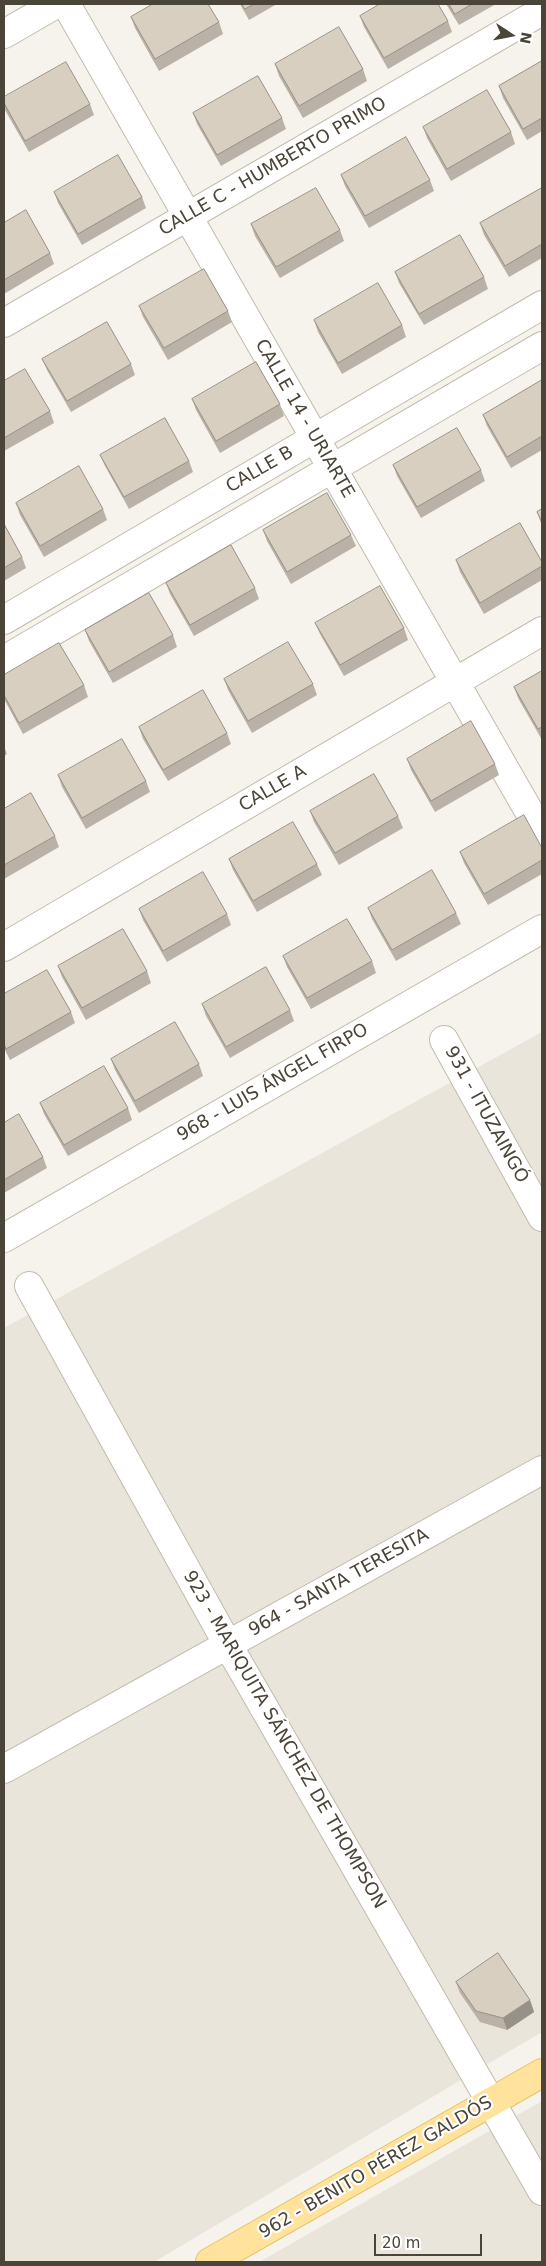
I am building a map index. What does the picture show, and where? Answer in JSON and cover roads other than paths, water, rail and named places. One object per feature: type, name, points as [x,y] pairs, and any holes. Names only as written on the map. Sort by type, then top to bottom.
[{"type":"main road","name":"962 - BENITO PÉREZ GALDÓS","points":[[210,2262],[542,2073]]},
{"type":"street","points":[[4,34],[56,4]]},
{"type":"street","name":"CALLE 14 - URIARTE","points":[[66,4],[542,834]]},
{"type":"street","name":"CALLE C - HUMBERTO PRIMO","points":[[4,323],[542,11]]},
{"type":"street","name":"CALLE B","points":[[4,620],[542,305]]},
{"type":"street","name":"CALLE B","points":[[4,660],[333,470],[542,346]]},
{"type":"street","name":"CALLE A","points":[[4,947],[542,631]]},
{"type":"street","name":"968 - LUIS ÁNGEL FIRPO","points":[[4,1238],[542,929]]},
{"type":"street","name":"931 - ITUZAINGÓ","points":[[444,1040],[542,1217]]},
{"type":"street","name":"923 - MARIQUITA SÁNCHEZ DE THOMPSON","points":[[29,1286],[228,1645],[542,2191]]},
{"type":"street","name":"964 - SANTA TERESITA","points":[[4,1769],[542,1470]]}]
